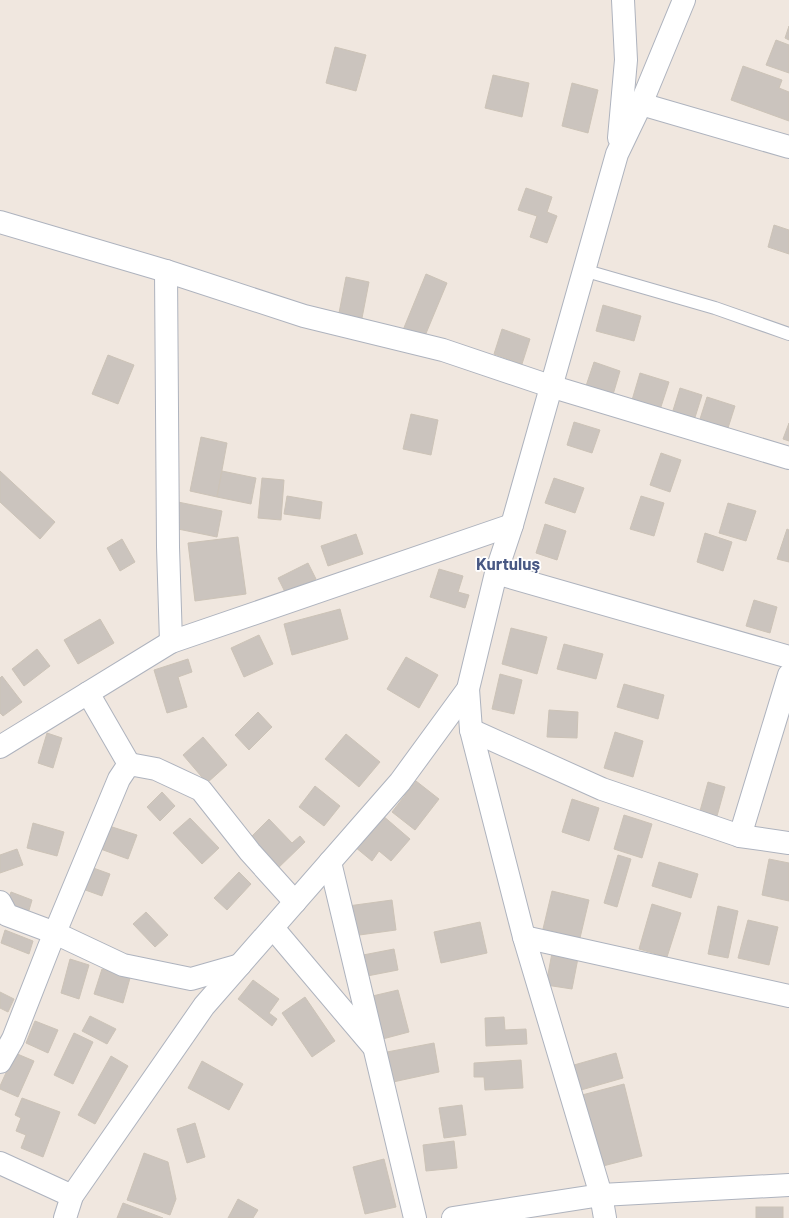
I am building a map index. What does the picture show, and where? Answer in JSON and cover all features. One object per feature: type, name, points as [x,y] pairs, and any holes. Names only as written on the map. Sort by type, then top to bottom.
[{"type":"street","points":[[617,154],[626,60],[622,0]]},
{"type":"street","points":[[605,1218],[601,1195],[524,937],[471,730],[468,689],[496,573],[512,525],[550,386],[617,154],[641,104],[684,0]]},
{"type":"street","points":[[641,104],[789,147]]},
{"type":"street","points":[[0,222],[166,271],[304,316],[443,350],[550,386],[789,458]]},
{"type":"street","points":[[166,271],[168,539],[171,642]]},
{"type":"street","points":[[0,748],[171,642],[512,525]]},
{"type":"street","points":[[496,573],[789,657]]},
{"type":"street","points":[[740,836],[788,680]]},
{"type":"street","points":[[65,1218],[72,1196],[204,1006],[400,782],[468,689]]},
{"type":"street","points":[[88,693],[129,764],[156,769],[201,790],[250,852],[295,902]]},
{"type":"street","points":[[471,730],[602,789],[740,836],[789,843]]},
{"type":"street","points":[[0,1062],[13,1039],[119,779],[129,764]]},
{"type":"street","points":[[330,862],[415,1218]]},
{"type":"street","points":[[2,914],[55,933],[124,965],[191,979],[240,965]]},
{"type":"street","points":[[273,928],[375,1049]]},
{"type":"street","points":[[524,937],[789,996]]},
{"type":"street","points":[[0,1163],[72,1196]]},
{"type":"street","points":[[453,1218],[601,1195],[789,1185]]},
{"type":"lane","points":[[583,270],[715,308],[789,334]]},
{"type":"building","points":[[789,26],[789,40],[785,38]]},
{"type":"building","points":[[776,40],[789,45],[789,73],[766,65]]},
{"type":"building","points":[[335,47],[366,55],[356,91],[326,83]]},
{"type":"building","points":[[743,66],[782,80],[779,88],[789,92],[789,121],[731,100]]},
{"type":"building","points":[[493,75],[529,83],[522,117],[485,108]]},
{"type":"building","points":[[572,83],[598,90],[588,133],[562,126]]},
{"type":"building","points":[[526,188],[552,197],[547,212],[557,216],[547,243],[530,237],[537,216],[518,210]]},
{"type":"building","points":[[774,225],[789,230],[789,254],[768,247]]},
{"type":"building","points":[[426,274],[447,283],[422,343],[401,335]]},
{"type":"building","points":[[346,277],[369,282],[362,318],[339,313]]},
{"type":"building","points":[[603,305],[641,316],[634,341],[596,331]]},
{"type":"building","points":[[502,329],[530,339],[522,364],[494,354]]},
{"type":"building","points":[[108,355],[134,365],[118,404],[92,394]]},
{"type":"building","points":[[594,362],[620,371],[612,398],[585,389]]},
{"type":"building","points":[[640,373],[669,382],[658,416],[630,407]]},
{"type":"building","points":[[680,388],[702,395],[692,427],[670,420]]},
{"type":"building","points":[[707,397],[735,406],[728,428],[700,419]]},
{"type":"building","points":[[411,414],[438,420],[431,455],[403,449]]},
{"type":"building","points":[[574,422],[600,430],[592,453],[567,445]]},
{"type":"building","points":[[789,423],[789,441],[783,439]]},
{"type":"building","points":[[201,437],[227,443],[217,497],[190,491]]},
{"type":"building","points":[[661,453],[681,460],[670,492],[650,485]]},
{"type":"building","points":[[0,471],[55,522],[40,539],[0,502]]},
{"type":"building","points":[[222,471],[256,478],[251,504],[217,497]]},
{"type":"building","points":[[262,478],[284,480],[281,520],[258,518]]},
{"type":"building","points":[[554,478],[584,488],[575,513],[545,503]]},
{"type":"building","points":[[287,496],[322,502],[320,519],[284,514]]},
{"type":"building","points":[[641,496],[664,503],[654,536],[630,529]]},
{"type":"building","points":[[178,502],[222,511],[217,537],[173,528]]},
{"type":"building","points":[[728,503],[756,511],[746,541],[719,533]]},
{"type":"building","points":[[545,524],[566,531],[557,560],[536,553]]},
{"type":"building","points":[[787,529],[789,530],[789,562],[777,559]]},
{"type":"building","points":[[705,533],[732,542],[723,571],[697,562]]},
{"type":"building","points":[[356,534],[363,554],[328,566],[321,546]]},
{"type":"building","points":[[238,537],[246,594],[195,601],[188,543]]},
{"type":"building","points":[[122,539],[135,562],[120,571],[107,548]]},
{"type":"building","points":[[308,563],[316,579],[286,594],[278,578]]},
{"type":"building","points":[[439,569],[463,576],[458,592],[469,595],[465,608],[430,597]]},
{"type":"building","points":[[754,600],[777,607],[770,633],[746,626]]},
{"type":"building","points":[[340,609],[348,639],[292,655],[284,624]]},
{"type":"building","points":[[100,619],[114,643],[78,664],[64,640]]},
{"type":"building","points":[[511,628],[547,637],[537,674],[502,664]]},
{"type":"building","points":[[259,635],[273,664],[244,677],[231,648]]},
{"type":"building","points":[[564,644],[603,654],[596,679],[557,669]]},
{"type":"building","points":[[37,649],[50,666],[24,686],[12,669]]},
{"type":"building","points":[[406,657],[438,675],[419,708],[387,689]]},
{"type":"building","points":[[188,659],[192,672],[178,677],[187,707],[167,713],[154,670]]},
{"type":"building","points":[[500,674],[522,680],[514,714],[492,709]]},
{"type":"building","points":[[2,676],[22,702],[3,716],[0,713],[0,678]]},
{"type":"building","points":[[624,684],[664,695],[658,719],[617,707]]},
{"type":"building","points":[[549,710],[578,712],[577,738],[547,737]]},
{"type":"building","points":[[258,712],[272,727],[249,750],[235,735]]},
{"type":"building","points":[[615,732],[643,741],[633,777],[604,768]]},
{"type":"building","points":[[47,733],[62,738],[53,768],[38,763]]},
{"type":"building","points":[[346,734],[380,762],[359,787],[325,759]]},
{"type":"building","points":[[203,737],[227,765],[207,783],[183,755]]},
{"type":"building","points":[[416,781],[439,799],[415,830],[392,812]]},
{"type":"building","points":[[708,782],[725,787],[717,816],[700,811]]},
{"type":"building","points":[[315,786],[340,806],[324,826],[299,807]]},
{"type":"building","points":[[162,792],[175,806],[160,821],[147,807]]},
{"type":"building","points":[[572,799],[599,808],[589,841],[562,832]]},
{"type":"building","points":[[382,815],[410,839],[391,861],[379,851],[372,861],[355,847]]},
{"type":"building","points":[[624,815],[652,824],[642,858],[614,849]]},
{"type":"building","points":[[190,818],[219,848],[202,864],[173,833]]},
{"type":"building","points":[[269,819],[292,843],[300,836],[305,842],[274,872],[246,842]]},
{"type":"building","points":[[33,823],[64,832],[57,856],[27,848]]},
{"type":"building","points":[[103,824],[137,835],[128,859],[95,847]]},
{"type":"building","points":[[17,849],[23,865],[0,873],[0,855]]},
{"type":"building","points":[[618,855],[631,859],[617,907],[604,903]]},
{"type":"building","points":[[769,859],[789,863],[789,901],[762,895]]},
{"type":"building","points":[[659,862],[698,874],[691,898],[652,886]]},
{"type":"building","points":[[85,865],[110,874],[102,896],[77,887]]},
{"type":"building","points":[[239,872],[251,884],[227,910],[214,898]]},
{"type":"building","points":[[552,891],[589,900],[580,938],[543,929]]},
{"type":"building","points":[[11,892],[32,900],[27,917],[5,909]]},
{"type":"building","points":[[392,900],[396,930],[352,936],[348,906]]},
{"type":"building","points":[[652,904],[681,913],[667,957],[639,949]]},
{"type":"building","points":[[718,906],[738,911],[728,958],[708,954]]},
{"type":"building","points":[[146,912],[168,935],[155,947],[133,924]]},
{"type":"building","points":[[748,920],[778,927],[769,965],[738,958]]},
{"type":"building","points":[[480,922],[487,953],[441,963],[434,932]]},
{"type":"building","points":[[5,930],[33,941],[29,954],[1,943]]},
{"type":"building","points":[[394,949],[398,970],[362,977],[358,956]]},
{"type":"building","points":[[552,953],[578,958],[572,989],[546,985]]},
{"type":"building","points":[[70,959],[89,965],[79,999],[61,993]]},
{"type":"building","points":[[102,969],[130,978],[123,1003],[94,994]]},
{"type":"building","points":[[253,980],[279,999],[269,1013],[277,1019],[272,1026],[238,999]]},
{"type":"building","points":[[398,990],[409,1032],[375,1041],[364,998]]},
{"type":"building","points":[[0,992],[14,999],[8,1012],[0,1008]]},
{"type":"building","points":[[305,997],[335,1041],[312,1057],[282,1013]]},
{"type":"building","points":[[90,1016],[116,1029],[107,1044],[82,1031]]},
{"type":"building","points":[[504,1017],[505,1030],[526,1029],[527,1044],[486,1046],[485,1018]]},
{"type":"building","points":[[35,1021],[58,1030],[48,1053],[26,1043]]},
{"type":"building","points":[[74,1033],[93,1042],[73,1084],[54,1075]]},
{"type":"building","points":[[434,1043],[439,1072],[393,1082],[387,1052]]},
{"type":"building","points":[[15,1053],[34,1061],[18,1097],[0,1089]]},
{"type":"building","points":[[616,1053],[623,1078],[581,1090],[574,1065]]},
{"type":"building","points":[[111,1056],[128,1066],[95,1124],[78,1115]]},
{"type":"building","points":[[521,1060],[523,1088],[485,1090],[484,1077],[474,1077],[474,1063]]},
{"type":"building","points":[[202,1061],[243,1084],[229,1110],[188,1088]]},
{"type":"building","points":[[624,1084],[642,1156],[599,1167],[582,1095]]},
{"type":"building","points":[[22,1098],[60,1112],[43,1157],[21,1148],[26,1135],[16,1131],[21,1118],[15,1115]]},
{"type":"building","points":[[462,1105],[466,1135],[444,1138],[439,1108]]},
{"type":"building","points":[[195,1123],[205,1157],[187,1163],[177,1129]]},
{"type":"building","points":[[454,1141],[457,1168],[426,1171],[423,1145]]},
{"type":"building","points":[[144,1153],[168,1162],[176,1199],[170,1215],[127,1200]]},
{"type":"building","points":[[384,1159],[396,1207],[365,1214],[353,1167]]},
{"type":"building","points":[[238,1199],[258,1210],[253,1218],[228,1218]]},
{"type":"building","points":[[123,1203],[163,1218],[117,1218]]},
{"type":"building","points":[[756,1207],[783,1207],[783,1218],[756,1218]]},
{"type":"district","name":"Kurtuluş","points":[[508,563]]}]
